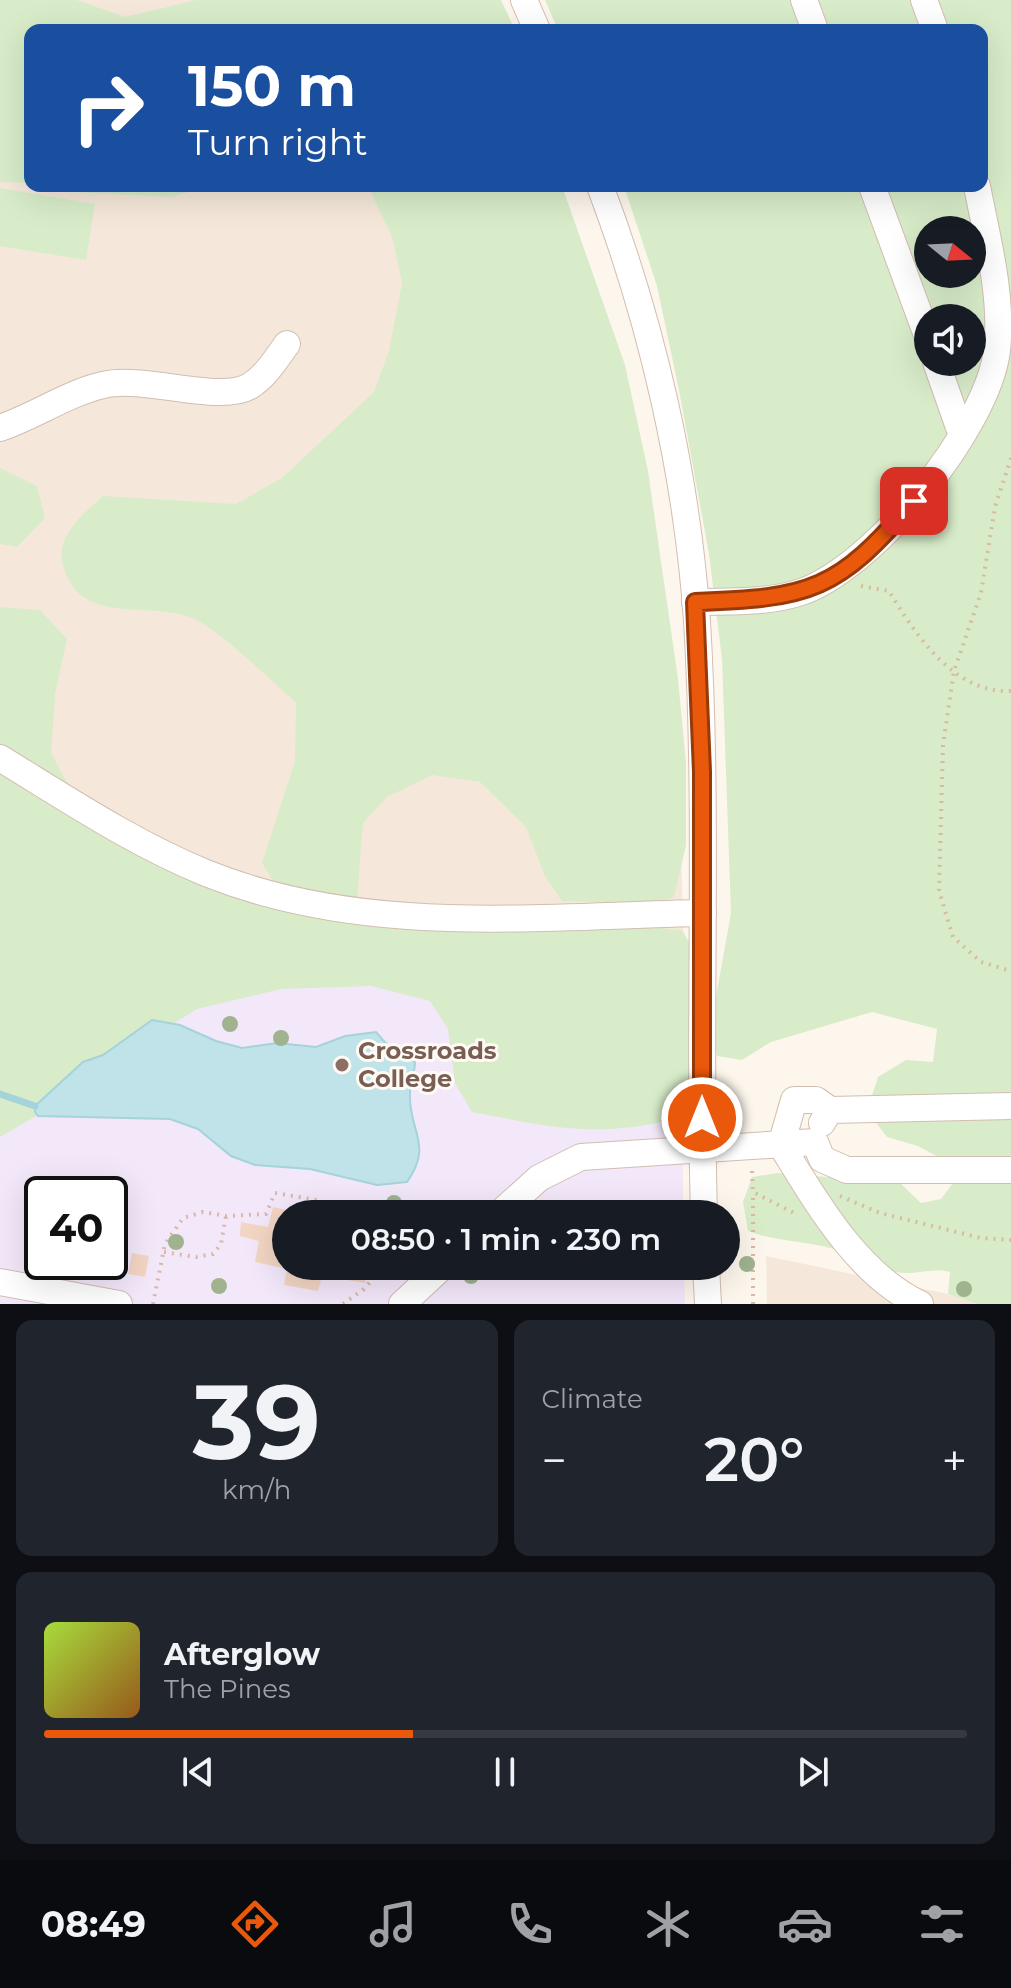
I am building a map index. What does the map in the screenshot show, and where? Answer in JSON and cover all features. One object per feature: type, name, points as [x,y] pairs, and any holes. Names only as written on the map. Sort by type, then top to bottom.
[{"type":"street","points":[[524,0],[534,24]]},
{"type":"street","points":[[804,0],[813,24]]},
{"type":"street","points":[[924,0],[933,24]]},
{"type":"street","points":[[602,192],[630,273],[653,358],[680,484],[695,602],[702,772],[704,1200]]},
{"type":"street","points":[[874,192],[915,304]]},
{"type":"street","points":[[695,602],[759,600],[798,594],[827,581],[880,540],[930,481],[961,433],[1004,343],[978,192]]},
{"type":"street","points":[[0,428],[101,385],[130,380],[214,392],[247,387],[268,370],[287,344]]},
{"type":"street","points":[[941,376],[961,433]]},
{"type":"street","points":[[0,758],[150,848],[209,874],[281,897],[358,914],[416,919],[703,913]]},
{"type":"street","points":[[920,1304],[896,1292],[839,1232],[781,1145],[794,1100],[816,1100],[830,1110],[1011,1106]]},
{"type":"street","points":[[830,1110],[816,1131],[815,1142],[822,1159],[847,1170],[1011,1170]]},
{"type":"street","points":[[515,1200],[539,1178],[581,1157],[668,1154],[702,1148],[815,1142]]},
{"type":"street","points":[[402,1304],[428,1280]]},
{"type":"street","points":[[707,1280],[708,1304]]},
{"type":"street","points":[[0,1282],[119,1304]]},
{"type":"path","points":[[1011,458],[995,507],[981,593],[954,671],[943,745],[939,891],[953,937],[981,962],[1011,970]]},
{"type":"path","points":[[853,584],[889,591],[913,632],[954,671],[975,686],[994,692],[1011,692]]},
{"type":"path","points":[[752,1146],[753,1304]]},
{"type":"path","points":[[753,1192],[798,1216],[821,1208],[835,1196],[844,1196],[880,1213],[981,1238],[1011,1240]]},
{"type":"path","points":[[153,1304],[164,1252],[183,1218],[203,1212],[226,1216],[266,1214],[275,1193],[317,1200]]},
{"type":"path","points":[[164,1252],[196,1257],[213,1254],[221,1244],[226,1216]]},
{"type":"path","points":[[343,1304],[372,1280]]},
{"type":"shaded area","points":[[0,0],[489,0],[122,24],[24,24],[24,192],[486,192],[678,695],[683,931],[417,937],[290,918],[0,782]]},
{"type":"shaded area","name":"Crossroads College","points":[[0,782],[144,867],[353,932],[683,931],[683,1200],[272,1200],[272,1280],[684,1280],[685,1304],[0,1304]]},
{"type":"shaded area","points":[[766,1256],[948,1294],[977,1304],[767,1304]]},
{"type":"green space","points":[[0,0],[77,0],[125,17],[196,0],[501,0],[512,24],[24,24],[24,183],[0,182]]},
{"type":"green space","points":[[545,0],[1011,0],[1011,1304],[977,1304],[948,1294],[950,1272],[897,1272],[829,1247],[748,1231],[743,1202],[752,1177],[777,1173],[900,1183],[921,1203],[941,1199],[953,1183],[955,1166],[918,1146],[887,1137],[867,1111],[878,1077],[906,1060],[933,1062],[937,1029],[872,1012],[771,1042],[742,1060],[717,1056],[711,1025],[731,913],[722,659],[709,554],[657,286],[626,192],[988,192],[988,24],[555,24]]},
{"type":"green space","points":[[0,188],[95,204],[86,260],[0,246]]},
{"type":"green space","points":[[72,192],[188,192],[172,197]]},
{"type":"green space","points":[[371,192],[564,192],[625,365],[648,471],[678,679],[686,763],[686,845],[674,897],[655,904],[562,901],[545,876],[526,827],[480,782],[432,775],[387,797],[363,823],[357,899],[328,897],[274,882],[262,863],[295,761],[296,702],[230,643],[202,623],[172,613],[99,604],[84,597],[71,585],[63,566],[63,545],[72,526],[103,496],[236,504],[282,478],[374,392],[389,351],[402,283],[392,237]]},
{"type":"green space","points":[[0,468],[37,486],[45,518],[17,547],[0,544]]},
{"type":"green space","points":[[0,607],[40,610],[67,639],[55,695],[51,753],[90,825],[249,901],[316,918],[414,930],[646,926],[683,931],[692,949],[691,1092],[678,1118],[623,1128],[598,1129],[550,1126],[472,1112],[455,1083],[448,1029],[430,1001],[371,986],[281,989],[197,1009],[122,1056],[64,1100],[0,1137]]},
{"type":"water","points":[[152,1020],[180,1025],[216,1041],[242,1048],[277,1043],[316,1047],[345,1036],[376,1032],[391,1049],[407,1053],[415,1062],[410,1106],[419,1147],[415,1169],[407,1182],[377,1185],[310,1169],[255,1165],[231,1156],[198,1129],[170,1119],[38,1116],[35,1106],[83,1062],[103,1055]]},
{"type":"building","points":[[272,1211],[272,1266],[255,1262],[259,1241],[240,1236],[241,1222],[268,1227]]},
{"type":"building","points":[[132,1253],[149,1256],[145,1277],[128,1274]]},
{"type":"building","points":[[285,1280],[321,1280],[318,1291],[284,1285]]},
{"type":"waterway","points":[[0,1094],[35,1106]]},
{"type":"place","name":"Crossroads College","points":[[342,1065]]},
{"type":"route","points":[[702,1118],[702,772],[695,602],[759,600],[798,594],[827,581],[855,563],[914,501]]}]
